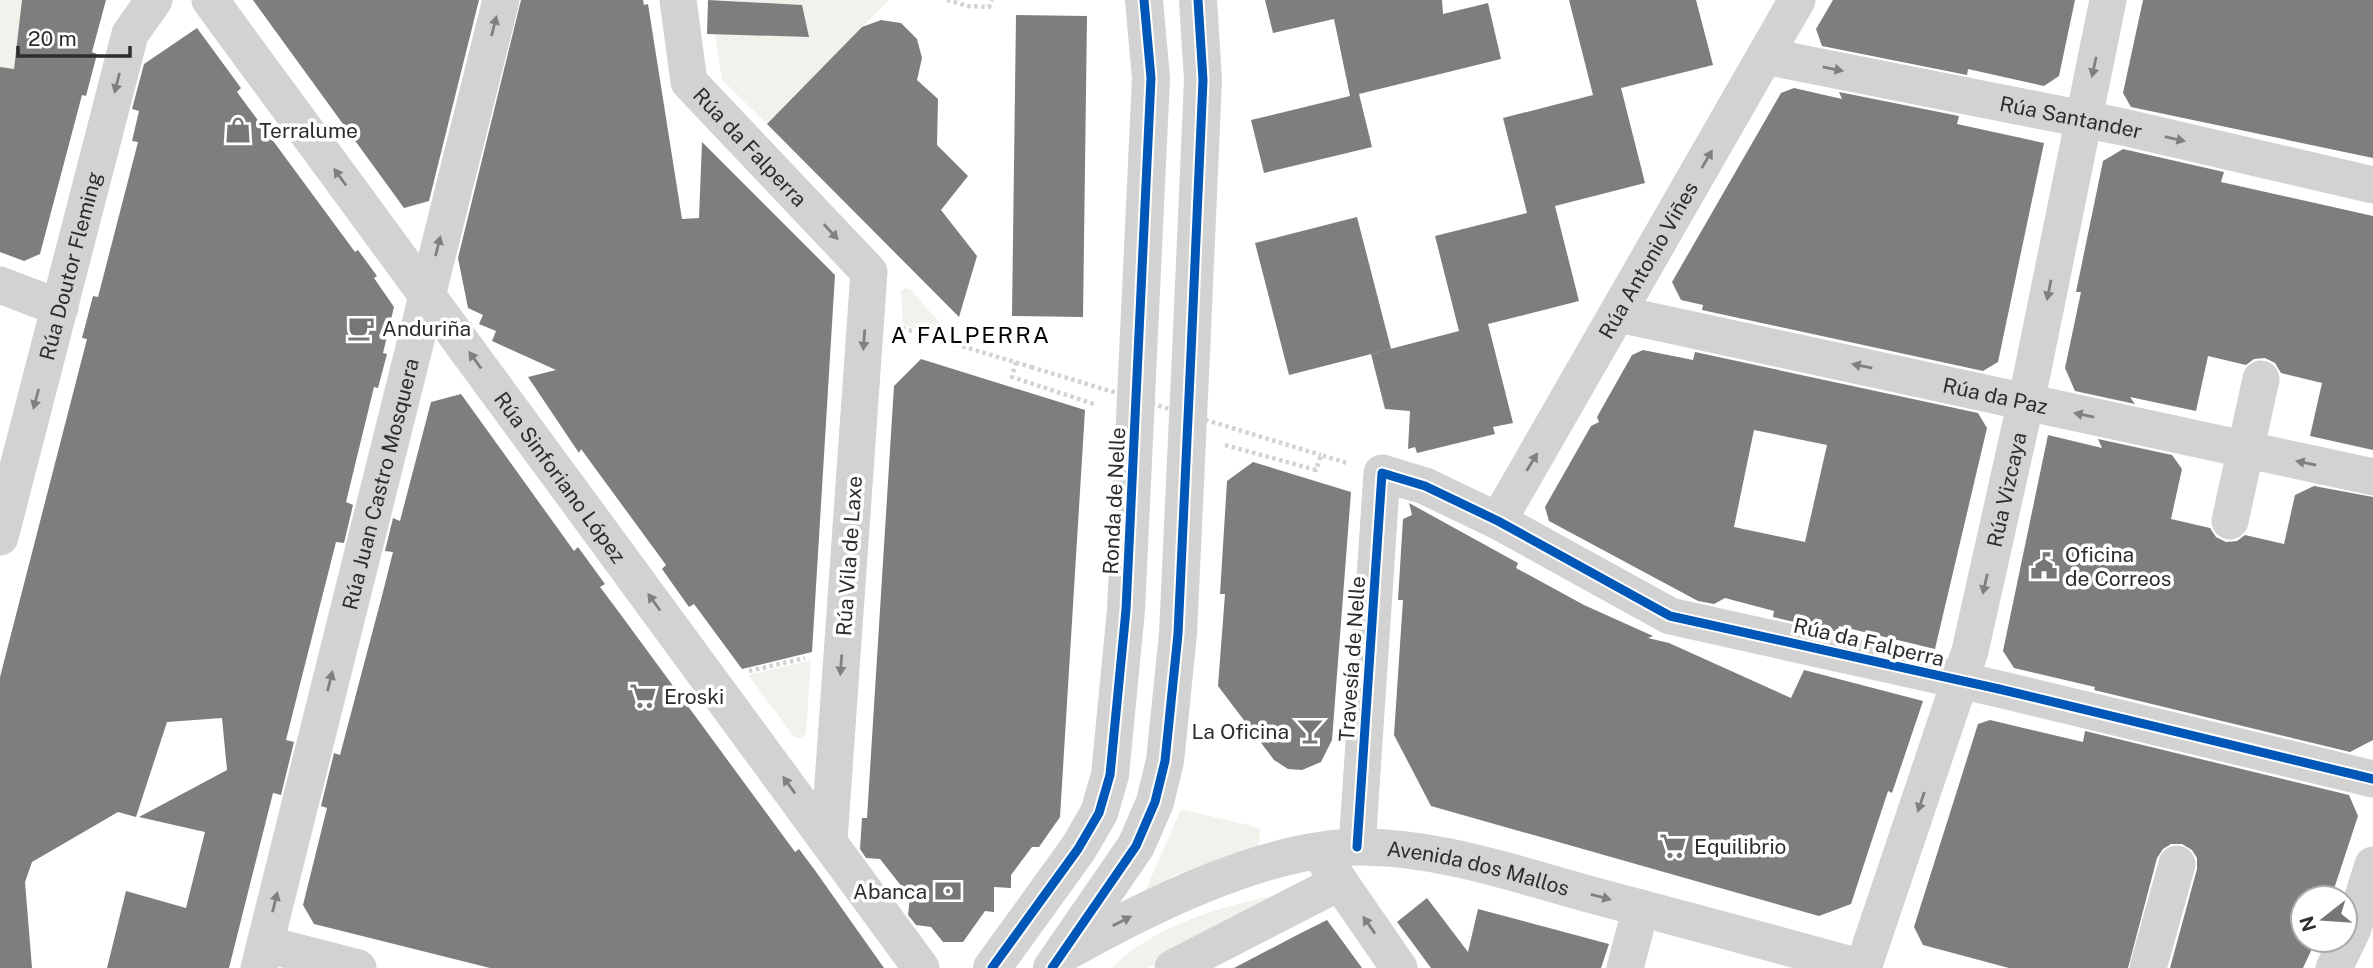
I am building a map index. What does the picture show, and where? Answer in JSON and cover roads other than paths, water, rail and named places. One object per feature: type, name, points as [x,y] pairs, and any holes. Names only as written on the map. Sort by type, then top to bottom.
[{"type":"street","name":"Rúa Doutor Fleming","points":[[0,537],[130,34],[154,0]]},
{"type":"street","name":"Rúa Sinforiano López","points":[[210,0],[829,840],[923,962]]},
{"type":"street","name":"Rúa Juan Castro Mosquera","points":[[262,956],[501,0]]},
{"type":"street","name":"Rúa da Falperra","points":[[678,0],[689,82],[869,272]]},
{"type":"street","name":"Ronda de Nelle","points":[[991,962],[1099,813],[1110,775],[1126,610],[1151,78],[1144,0]]},
{"type":"street","points":[[1057,961],[1136,846],[1155,802],[1165,761],[1177,645],[1191,353],[1202,80],[1198,0]]},
{"type":"street","name":"Rúa Antonio Viñes","points":[[1498,521],[1797,0]]},
{"type":"street","name":"Rúa Vizcaya","points":[[1863,968],[1962,681],[2026,402],[2108,0]]},
{"type":"street","name":"Rúa Santander","points":[[1766,56],[2082,119],[2373,185]]},
{"type":"street","name":"Rúa Vila de Laxe","points":[[829,840],[869,272]]},
{"type":"street","points":[[0,285],[60,308]]},
{"type":"street","name":"Rúa da Paz","points":[[1619,314],[2373,477]]},
{"type":"street","points":[[2230,521],[2261,379]]},
{"type":"street","name":"Rúa da Falperra","points":[[1382,472],[1425,486],[1498,521],[1670,616],[1962,681],[2373,779]]},
{"type":"street","name":"Travesía de Nelle","points":[[1357,847],[1382,472]]},
{"type":"street","name":"Avenida dos Mallos","points":[[1057,961],[1182,892],[1279,860],[1330,867],[1357,847],[1407,850],[1481,864],[1863,968]]},
{"type":"street","points":[[2148,968],[2177,864]]},
{"type":"street","points":[[2334,968],[2352,931],[2373,865]]},
{"type":"street","points":[[1173,968],[1330,867],[1394,966]]},
{"type":"street","points":[[1625,968],[1641,908]]},
{"type":"street","points":[[262,956],[358,968]]},
{"type":"place","name":"Terralume","points":[[238,130]]},
{"type":"place","name":"Anduriña","points":[[361,328]]},
{"type":"place","name":"Oficina de Correos","points":[[2044,566]]},
{"type":"place","name":"Eroski","points":[[643,696]]},
{"type":"place","name":"La Oficina","points":[[1310,731]]},
{"type":"place","name":"Equilibrio","points":[[1673,846]]},
{"type":"place","name":"Abanca","points":[[948,891]]},
{"type":"district","name":"A FALPERRA","points":[[971,334]]}]
